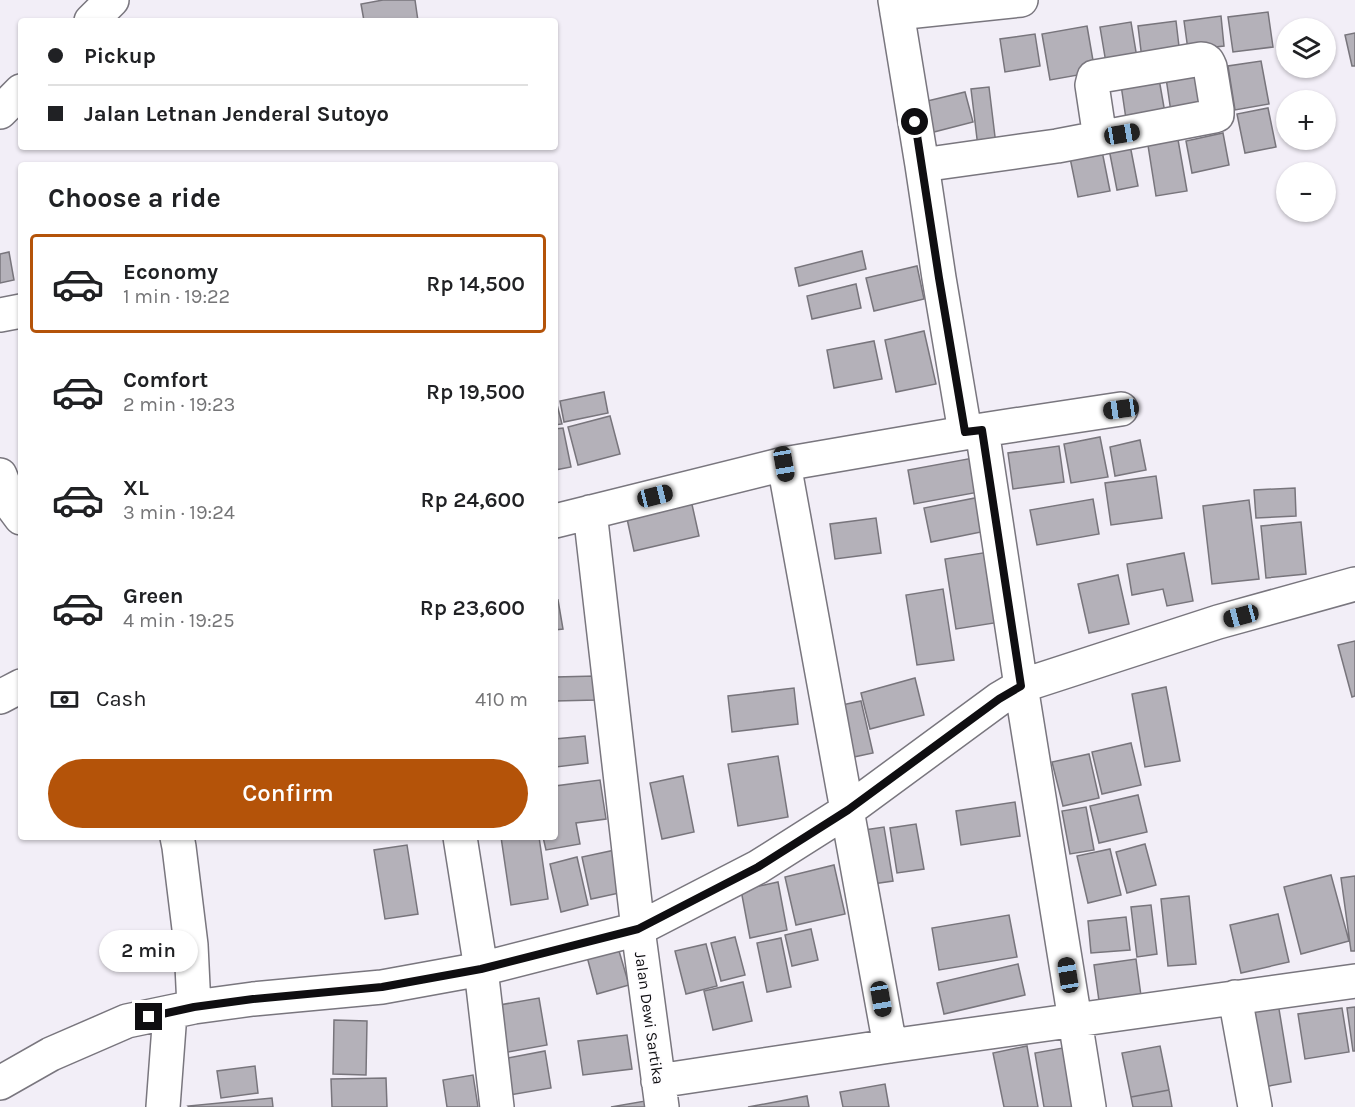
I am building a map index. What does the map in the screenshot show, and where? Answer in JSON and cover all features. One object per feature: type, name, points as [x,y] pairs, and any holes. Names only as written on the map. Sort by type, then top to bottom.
[{"type":"street","points":[[94,18],[112,0]]},
{"type":"street","points":[[1021,0],[896,7],[939,278],[973,431],[1021,686],[1089,1107]]},
{"type":"street","points":[[0,112],[18,94]]},
{"type":"street","points":[[922,165],[1100,138]]},
{"type":"street","points":[[0,315],[18,311]]},
{"type":"street","points":[[558,520],[784,464],[973,431],[1121,409]]},
{"type":"street","points":[[784,464],[890,1046]]},
{"type":"street","points":[[0,475],[11,511]]},
{"type":"street","name":"Jalan Dewi Sartika","points":[[590,512],[638,929],[660,1094]]},
{"type":"street","points":[[0,1083],[51,1054],[127,1021],[253,999],[382,987],[481,969],[638,929],[758,867],[848,810],[999,699],[1021,686],[1218,622],[1355,584]]},
{"type":"street","points":[[0,697],[18,688]]},
{"type":"street","points":[[163,1107],[182,1010],[191,945],[178,840]]},
{"type":"street","points":[[460,840],[481,969],[496,1107]]},
{"type":"street","points":[[660,1094],[890,1046],[1355,981]]},
{"type":"street","points":[[1236,997],[1255,1107]]},
{"type":"building","points":[[383,0],[415,0],[418,18],[363,18],[361,4]]},
{"type":"building","points":[[1268,12],[1273,47],[1233,52],[1228,17]]},
{"type":"building","points":[[1221,16],[1224,46],[1188,50],[1184,21]]},
{"type":"building","points":[[1176,21],[1180,55],[1142,59],[1138,26]]},
{"type":"building","points":[[1131,22],[1137,58],[1106,63],[1100,27]]},
{"type":"building","points":[[1087,26],[1095,72],[1050,80],[1042,34]]},
{"type":"building","points":[[1355,33],[1355,66],[1352,66],[1345,35]]},
{"type":"building","points":[[1035,34],[1040,66],[1005,72],[1000,39]]},
{"type":"building","points":[[1261,61],[1269,104],[1235,110],[1228,66]]},
{"type":"building","points":[[1205,73],[1209,107],[1171,112],[1166,78]]},
{"type":"building","points":[[1159,79],[1165,113],[1126,119],[1121,85]]},
{"type":"building","points":[[989,87],[996,145],[978,147],[971,89]]},
{"type":"building","points":[[965,92],[973,122],[930,133],[923,102]]},
{"type":"building","points":[[1268,108],[1276,147],[1245,153],[1237,114]]},
{"type":"building","points":[[1223,133],[1229,165],[1192,173],[1186,141]]},
{"type":"building","points":[[1177,134],[1187,191],[1156,196],[1147,139]]},
{"type":"building","points":[[1129,140],[1138,186],[1117,190],[1108,144]]},
{"type":"building","points":[[1101,146],[1110,191],[1078,197],[1069,153]]},
{"type":"building","points":[[862,251],[866,269],[799,286],[795,268]]},
{"type":"building","points":[[9,252],[14,280],[0,283],[0,254]]},
{"type":"building","points":[[917,266],[924,299],[874,311],[866,278]]},
{"type":"building","points":[[856,284],[861,308],[812,319],[807,296]]},
{"type":"building","points":[[924,331],[936,384],[896,392],[885,340]]},
{"type":"building","points":[[874,341],[882,379],[834,388],[827,350]]},
{"type":"building","points":[[604,392],[608,413],[564,422],[560,401]]},
{"type":"building","points":[[558,409],[562,424],[558,425]]},
{"type":"building","points":[[610,416],[620,454],[578,465],[568,427]]},
{"type":"building","points":[[563,428],[571,467],[558,469],[558,429]]},
{"type":"building","points":[[1100,437],[1108,477],[1071,483],[1064,444]]},
{"type":"building","points":[[1140,440],[1146,470],[1115,476],[1110,447]]},
{"type":"building","points":[[1059,446],[1064,482],[1013,489],[1008,453]]},
{"type":"building","points":[[973,458],[979,492],[914,504],[908,470]]},
{"type":"building","points":[[1156,476],[1162,518],[1111,525],[1105,483]]},
{"type":"building","points":[[1295,488],[1296,516],[1256,518],[1254,490]]},
{"type":"building","points":[[990,495],[996,529],[931,542],[924,508]]},
{"type":"building","points":[[1093,499],[1099,534],[1037,545],[1030,510]]},
{"type":"building","points":[[691,500],[699,536],[634,551],[626,514]]},
{"type":"building","points":[[1249,500],[1259,579],[1212,584],[1203,506]]},
{"type":"building","points":[[876,518],[881,553],[835,559],[830,524]]},
{"type":"building","points":[[1301,522],[1306,574],[1266,578],[1261,526]]},
{"type":"building","points":[[995,551],[1007,621],[956,629],[945,559]]},
{"type":"building","points":[[1184,553],[1193,601],[1167,606],[1163,589],[1132,595],[1127,564]]},
{"type":"building","points":[[1118,575],[1129,624],[1089,633],[1078,584]]},
{"type":"building","points":[[943,589],[954,660],[917,665],[906,595]]},
{"type":"building","points":[[558,600],[563,629],[558,630]]},
{"type":"building","points":[[1355,641],[1355,696],[1352,697],[1338,645]]},
{"type":"building","points":[[596,676],[597,700],[558,701],[558,677]]},
{"type":"building","points":[[915,678],[924,715],[870,729],[861,693]]},
{"type":"building","points":[[1166,687],[1180,761],[1145,767],[1132,694]]},
{"type":"building","points":[[794,688],[798,724],[732,732],[728,696]]},
{"type":"building","points":[[861,701],[873,753],[849,758],[837,706]]},
{"type":"building","points":[[585,736],[588,763],[558,767],[558,739]]},
{"type":"building","points":[[1131,743],[1141,785],[1102,794],[1092,752]]},
{"type":"building","points":[[1089,754],[1099,798],[1063,806],[1052,762]]},
{"type":"building","points":[[778,756],[788,817],[738,826],[728,764]]},
{"type":"building","points":[[683,776],[694,832],[662,839],[650,783]]},
{"type":"building","points":[[600,780],[606,819],[576,823],[580,844],[546,850],[544,840],[558,840],[558,786]]},
{"type":"building","points":[[1138,795],[1147,832],[1099,843],[1090,806]]},
{"type":"building","points":[[1015,802],[1020,836],[961,845],[956,811]]},
{"type":"building","points":[[1086,807],[1094,850],[1070,854],[1062,811]]},
{"type":"building","points":[[916,824],[924,869],[897,873],[890,828]]},
{"type":"building","points":[[884,827],[893,881],[866,885],[858,831]]},
{"type":"building","points":[[501,840],[539,840],[548,899],[511,905]]},
{"type":"building","points":[[1145,844],[1156,885],[1127,893],[1116,852]]},
{"type":"building","points":[[407,845],[418,914],[385,919],[374,850]]},
{"type":"building","points":[[1110,849],[1121,895],[1088,903],[1077,856]]},
{"type":"building","points":[[615,850],[624,892],[591,899],[582,857]]},
{"type":"building","points":[[577,857],[588,905],[561,912],[550,864]]},
{"type":"building","points":[[834,865],[845,914],[796,925],[785,877]]},
{"type":"building","points":[[1331,875],[1349,941],[1301,954],[1284,887]]},
{"type":"building","points":[[1355,876],[1355,951],[1351,951],[1341,878]]},
{"type":"building","points":[[778,882],[787,930],[750,938],[741,890]]},
{"type":"building","points":[[1189,896],[1196,964],[1168,966],[1161,899]]},
{"type":"building","points":[[1151,905],[1157,954],[1137,957],[1131,907]]},
{"type":"building","points":[[1278,914],[1289,962],[1241,973],[1230,925]]},
{"type":"building","points":[[1009,915],[1017,957],[939,970],[932,928]]},
{"type":"building","points":[[1126,917],[1130,950],[1091,953],[1088,921]]},
{"type":"building","points":[[811,929],[818,960],[792,966],[785,935]]},
{"type":"building","points":[[735,937],[745,975],[721,981],[711,943]]},
{"type":"building","points":[[781,938],[791,987],[767,992],[757,943]]},
{"type":"building","points":[[617,944],[629,985],[597,994],[586,953]]},
{"type":"building","points":[[706,944],[717,986],[686,994],[675,951]]},
{"type":"building","points":[[1136,959],[1142,1003],[1100,1008],[1094,965]]},
{"type":"building","points":[[1018,964],[1025,995],[944,1014],[937,983]]},
{"type":"building","points":[[743,982],[752,1021],[713,1030],[704,991]]},
{"type":"building","points":[[539,998],[547,1045],[497,1054],[488,1007]]},
{"type":"building","points":[[1278,1003],[1291,1082],[1258,1088],[1246,1008]]},
{"type":"building","points":[[1355,1007],[1355,1051],[1353,1051],[1347,1008]]},
{"type":"building","points":[[1342,1008],[1349,1052],[1305,1059],[1298,1014]]},
{"type":"building","points":[[334,1020],[367,1021],[366,1075],[333,1074]]},
{"type":"building","points":[[627,1035],[632,1069],[583,1075],[578,1041]]},
{"type":"building","points":[[1027,1046],[1038,1107],[1004,1107],[993,1053]]},
{"type":"building","points":[[1160,1046],[1169,1090],[1131,1097],[1122,1053]]},
{"type":"building","points":[[1068,1047],[1078,1107],[1044,1107],[1035,1053]]},
{"type":"building","points":[[545,1051],[551,1088],[504,1096],[498,1060]]},
{"type":"building","points":[[255,1066],[258,1093],[221,1098],[217,1071]]},
{"type":"building","points":[[473,1075],[478,1107],[447,1107],[443,1080]]},
{"type":"building","points":[[386,1078],[387,1107],[332,1107],[331,1079]]},
{"type":"building","points":[[885,1084],[889,1107],[843,1107],[840,1092]]},
{"type":"building","points":[[1169,1090],[1172,1107],[1133,1107],[1131,1097]]},
{"type":"building","points":[[807,1096],[809,1107],[748,1107]]},
{"type":"building","points":[[272,1098],[273,1107],[188,1106]]},
{"type":"building","points":[[645,1101],[646,1107],[611,1107]]},
{"type":"route","points":[[149,1017],[194,1007],[253,999],[402,984],[481,969],[638,929],[758,867],[848,810],[999,699],[1021,686],[982,430],[965,432],[915,122]]}]
